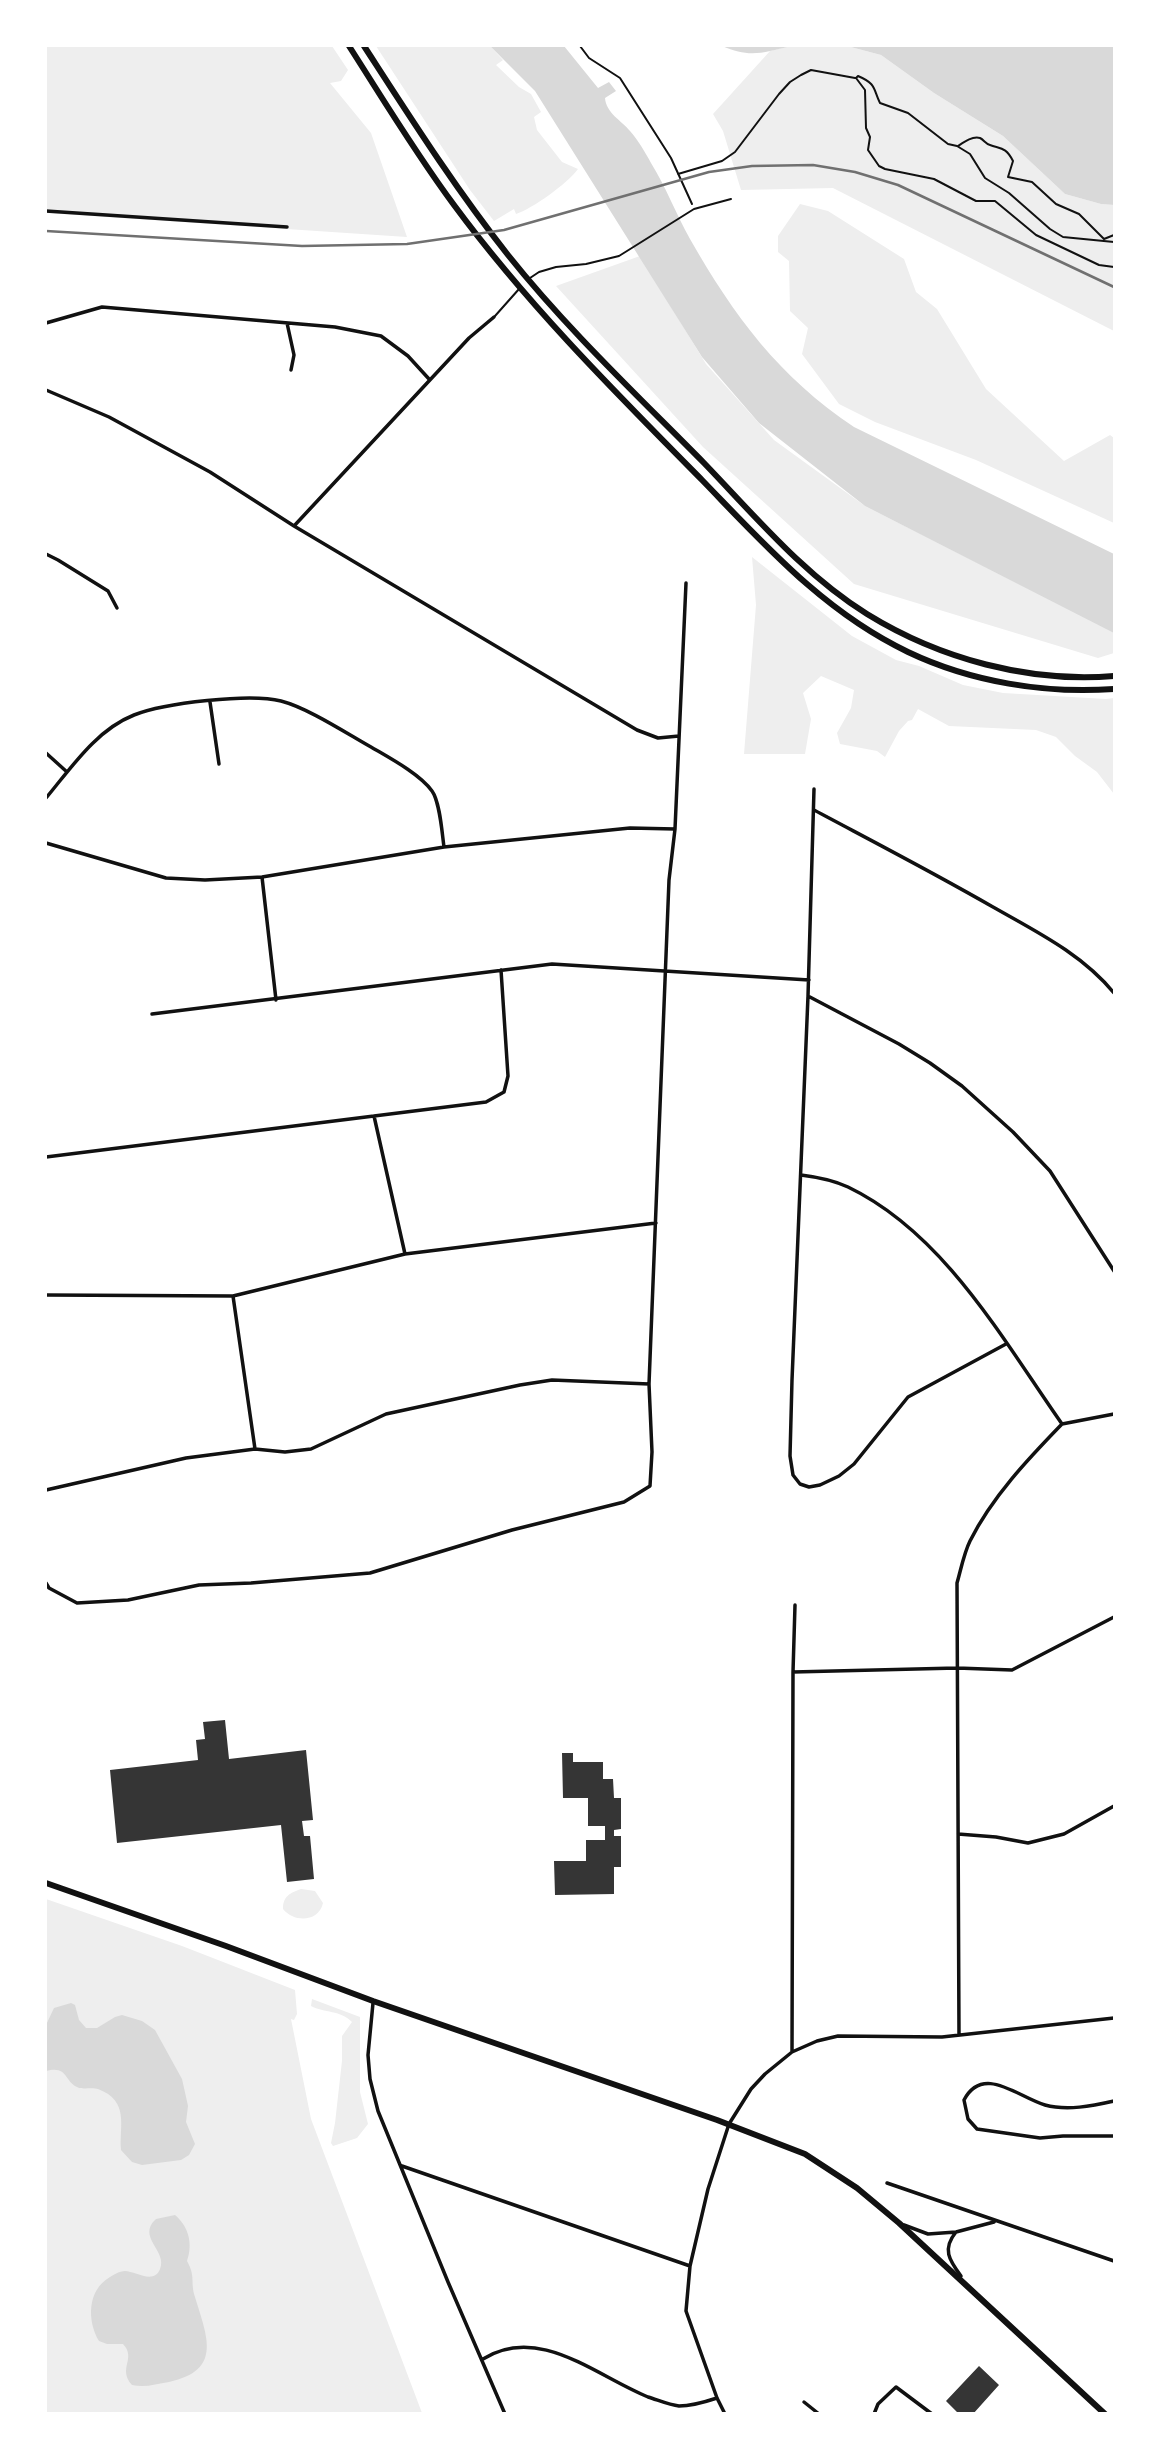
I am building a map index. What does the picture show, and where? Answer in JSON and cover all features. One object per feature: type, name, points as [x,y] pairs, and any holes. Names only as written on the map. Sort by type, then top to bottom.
[{"type":"main road","points":[[349,46],[454,205],[550,322],[813,592],[909,652],[976,676],[1048,688],[1115,690]]},
{"type":"main road","points":[[363,46],[465,198],[509,256],[558,313],[783,545],[835,591],[866,613],[929,646],[965,659],[1045,676],[1115,676]]},
{"type":"main road","points":[[46,1883],[373,2001],[729,2124],[804,2154],[857,2188],[899,2223],[1102,2413]]},
{"type":"street","points":[[46,211],[287,227]]},
{"type":"street","points":[[46,323],[102,307],[335,327],[381,336],[408,356],[429,379]]},
{"type":"street","points":[[294,526],[429,379],[494,317]]},
{"type":"street","points":[[287,323],[294,355],[291,370]]},
{"type":"street","points":[[46,390],[120,423],[210,472],[294,526],[637,730],[658,738],[679,736]]},
{"type":"street","points":[[46,554],[108,591],[117,608]]},
{"type":"street","points":[[46,1583],[49,1588],[77,1603],[128,1600],[199,1585],[370,1573],[512,1530],[624,1502],[650,1486],[652,1452],[649,1384],[669,880],[675,830],[685,583]]},
{"type":"street","points":[[46,798],[88,747],[112,727],[132,716],[160,706],[255,697],[282,701],[401,764],[432,791],[442,824],[444,848]]},
{"type":"street","points":[[210,702],[219,764]]},
{"type":"street","points":[[46,753],[67,772]]},
{"type":"street","points":[[814,789],[790,1456],[793,1475],[800,1484],[809,1487],[839,1476],[854,1464],[908,1397],[1006,1344]]},
{"type":"street","points":[[814,810],[1063,946],[1115,993]]},
{"type":"street","points":[[46,843],[166,878],[205,880],[262,877],[444,848],[629,828],[675,830]]},
{"type":"street","points":[[262,877],[276,1000]]},
{"type":"street","points":[[152,1014],[552,964],[808,980]]},
{"type":"street","points":[[46,1157],[486,1102],[504,1092],[508,1076],[501,970]]},
{"type":"street","points":[[808,996],[900,1044],[962,1086],[1013,1132],[1050,1171],[1115,1271]]},
{"type":"street","points":[[374,1116],[405,1254]]},
{"type":"street","points":[[801,1175],[846,1186],[875,1202],[925,1241],[952,1269],[1062,1424]]},
{"type":"street","points":[[46,1294],[233,1296],[405,1254],[656,1223]]},
{"type":"street","points":[[233,1296],[256,1449]]},
{"type":"street","points":[[46,1490],[186,1458],[256,1449],[285,1452],[310,1449],[386,1414],[435,1405],[468,1395],[552,1380],[649,1384]]},
{"type":"street","points":[[960,2035],[957,1583],[969,1542],[994,1501],[1040,1447],[1062,1424],[1115,1414]]},
{"type":"street","points":[[792,2052],[795,1605]]},
{"type":"street","points":[[793,1672],[957,1668],[1012,1670],[1115,1617]]},
{"type":"street","points":[[958,1834],[1028,1843],[1064,1834],[1115,1806]]},
{"type":"street","points":[[373,2001],[369,2032],[370,2079],[382,2120],[505,2413]]},
{"type":"street","points":[[725,2413],[717,2398],[686,2311],[690,2266],[708,2189],[729,2124],[751,2089],[792,2052],[817,2041],[838,2036],[919,2038],[1115,2018]]},
{"type":"street","points":[[1115,2101],[1065,2108],[1044,2105],[996,2083],[982,2084],[969,2090],[964,2100],[968,2119],[977,2129],[1040,2138],[1115,2136]]},
{"type":"street","points":[[402,2166],[690,2266]]},
{"type":"street","points":[[887,2183],[1115,2262]]},
{"type":"street","points":[[899,2223],[928,2234],[956,2232],[996,2221]]},
{"type":"street","points":[[956,2232],[948,2241],[948,2252],[953,2266],[969,2288]]},
{"type":"street","points":[[483,2359],[498,2349],[534,2347],[561,2355],[629,2389],[662,2402],[680,2406],[717,2398]]},
{"type":"street","points":[[874,2413],[878,2404],[896,2388],[932,2413]]},
{"type":"street","points":[[804,2402],[819,2413]]},
{"type":"lane","points":[[494,317],[525,282],[539,272],[619,256],[694,209],[731,199]]},
{"type":"path","points":[[580,46],[589,58],[620,78],[671,158],[694,209]]},
{"type":"path","points":[[678,174],[722,161],[735,152],[779,94],[801,75],[811,70],[856,78],[858,76],[876,89],[880,103],[908,113],[948,144],[970,154],[985,178],[1009,193],[1050,229],[1063,237],[1115,242]]},
{"type":"path","points":[[856,78],[865,90],[866,128],[870,137],[868,150],[879,166],[934,179],[976,201],[995,201],[1036,235],[1099,265],[1115,267]]},
{"type":"path","points":[[957,146],[975,138],[1001,147],[1013,160],[1008,177],[1032,182],[1056,204],[1079,214],[1104,239],[1115,235]]},
{"type":"shaded area","points":[[46,46],[332,46],[348,70],[341,81],[330,83],[371,133],[407,237],[46,213]]},
{"type":"shaded area","points":[[376,46],[490,46],[503,60],[496,65],[519,87],[531,94],[541,112],[534,117],[537,130],[562,162],[578,169],[558,188],[531,207],[516,214],[514,209],[494,221],[470,190]]},
{"type":"shaded area","points":[[490,46],[564,46],[598,88],[609,82],[616,91],[605,98],[608,108],[641,146],[690,239],[724,294],[760,343],[827,408],[854,427],[1114,554],[1114,633],[865,506],[759,423],[702,357],[535,91]]},
{"type":"shaded area","points":[[722,46],[791,46],[756,53],[740,52]]},
{"type":"shaded area","points":[[791,46],[847,46],[881,55],[934,93],[1003,136],[1065,194],[1114,205],[1114,331],[833,188],[741,190],[723,131],[713,114],[770,51]]},
{"type":"shaded area","points":[[847,46],[1114,46],[1114,205],[1065,194],[1003,136],[934,93],[881,55]]},
{"type":"shaded area","points":[[800,204],[828,211],[904,259],[916,292],[937,309],[986,389],[1064,461],[1110,435],[1114,438],[1114,523],[976,460],[875,422],[839,404],[802,354],[808,328],[790,311],[789,261],[778,252],[778,236]]},
{"type":"shaded area","points":[[640,256],[706,364],[774,440],[865,506],[1114,632],[1114,653],[1098,658],[854,584],[703,447],[556,286]]},
{"type":"shaded area","points":[[752,557],[852,636],[896,660],[919,666],[963,685],[1003,693],[1114,698],[1114,794],[1097,772],[1075,756],[1056,737],[1036,730],[949,726],[918,709],[912,720],[899,731],[885,757],[877,751],[840,744],[837,733],[851,708],[854,690],[821,676],[803,693],[811,719],[805,754],[744,754],[756,605]]},
{"type":"shaded area","points":[[301,1889],[315,1891],[323,1903],[317,1914],[311,1917],[293,1917],[283,1909],[288,1896]]},
{"type":"shaded area","points":[[46,1899],[182,1946],[295,1990],[297,2014],[294,2020],[291,2019],[311,2119],[422,2413],[46,2414]]},
{"type":"shaded area","points":[[312,1999],[360,2017],[360,2092],[368,2124],[357,2138],[333,2146],[331,2143],[342,2061],[342,2036],[352,2022],[343,2015],[311,2006]]},
{"type":"shaded area","points":[[71,2003],[75,2005],[79,2020],[86,2028],[97,2028],[122,2015],[142,2021],[155,2030],[182,2079],[188,2106],[186,2122],[195,2144],[189,2155],[181,2160],[142,2165],[132,2162],[121,2150],[121,2115],[115,2100],[98,2089],[77,2087],[58,2070],[46,2071],[46,2025],[54,2008]]},
{"type":"shaded area","points":[[175,2215],[184,2225],[188,2236],[190,2248],[187,2261],[204,2325],[207,2350],[198,2369],[186,2377],[150,2385],[132,2385],[126,2374],[127,2349],[123,2344],[99,2341],[95,2333],[91,2315],[93,2298],[102,2283],[119,2272],[149,2277],[157,2274],[160,2269],[160,2256],[149,2232],[156,2219]]},
{"type":"building","points":[[225,1720],[229,1759],[306,1750],[313,1820],[302,1821],[304,1836],[310,1836],[314,1879],[287,1882],[281,1825],[117,1843],[110,1770],[198,1760],[196,1740],[205,1739],[203,1722]]},
{"type":"building","points":[[562,1753],[573,1753],[573,1762],[603,1762],[603,1779],[613,1779],[614,1798],[621,1798],[621,1829],[614,1830],[614,1836],[621,1836],[621,1867],[614,1867],[614,1894],[555,1895],[554,1861],[586,1861],[586,1840],[605,1840],[605,1826],[588,1826],[588,1798],[563,1798]]},
{"type":"building","points":[[979,2366],[999,2385],[973,2414],[959,2414],[946,2401]]},
{"type":"railway","points":[[46,231],[302,246],[407,244],[504,230],[709,172],[752,166],[813,165],[855,172],[898,185],[1114,287]]}]
